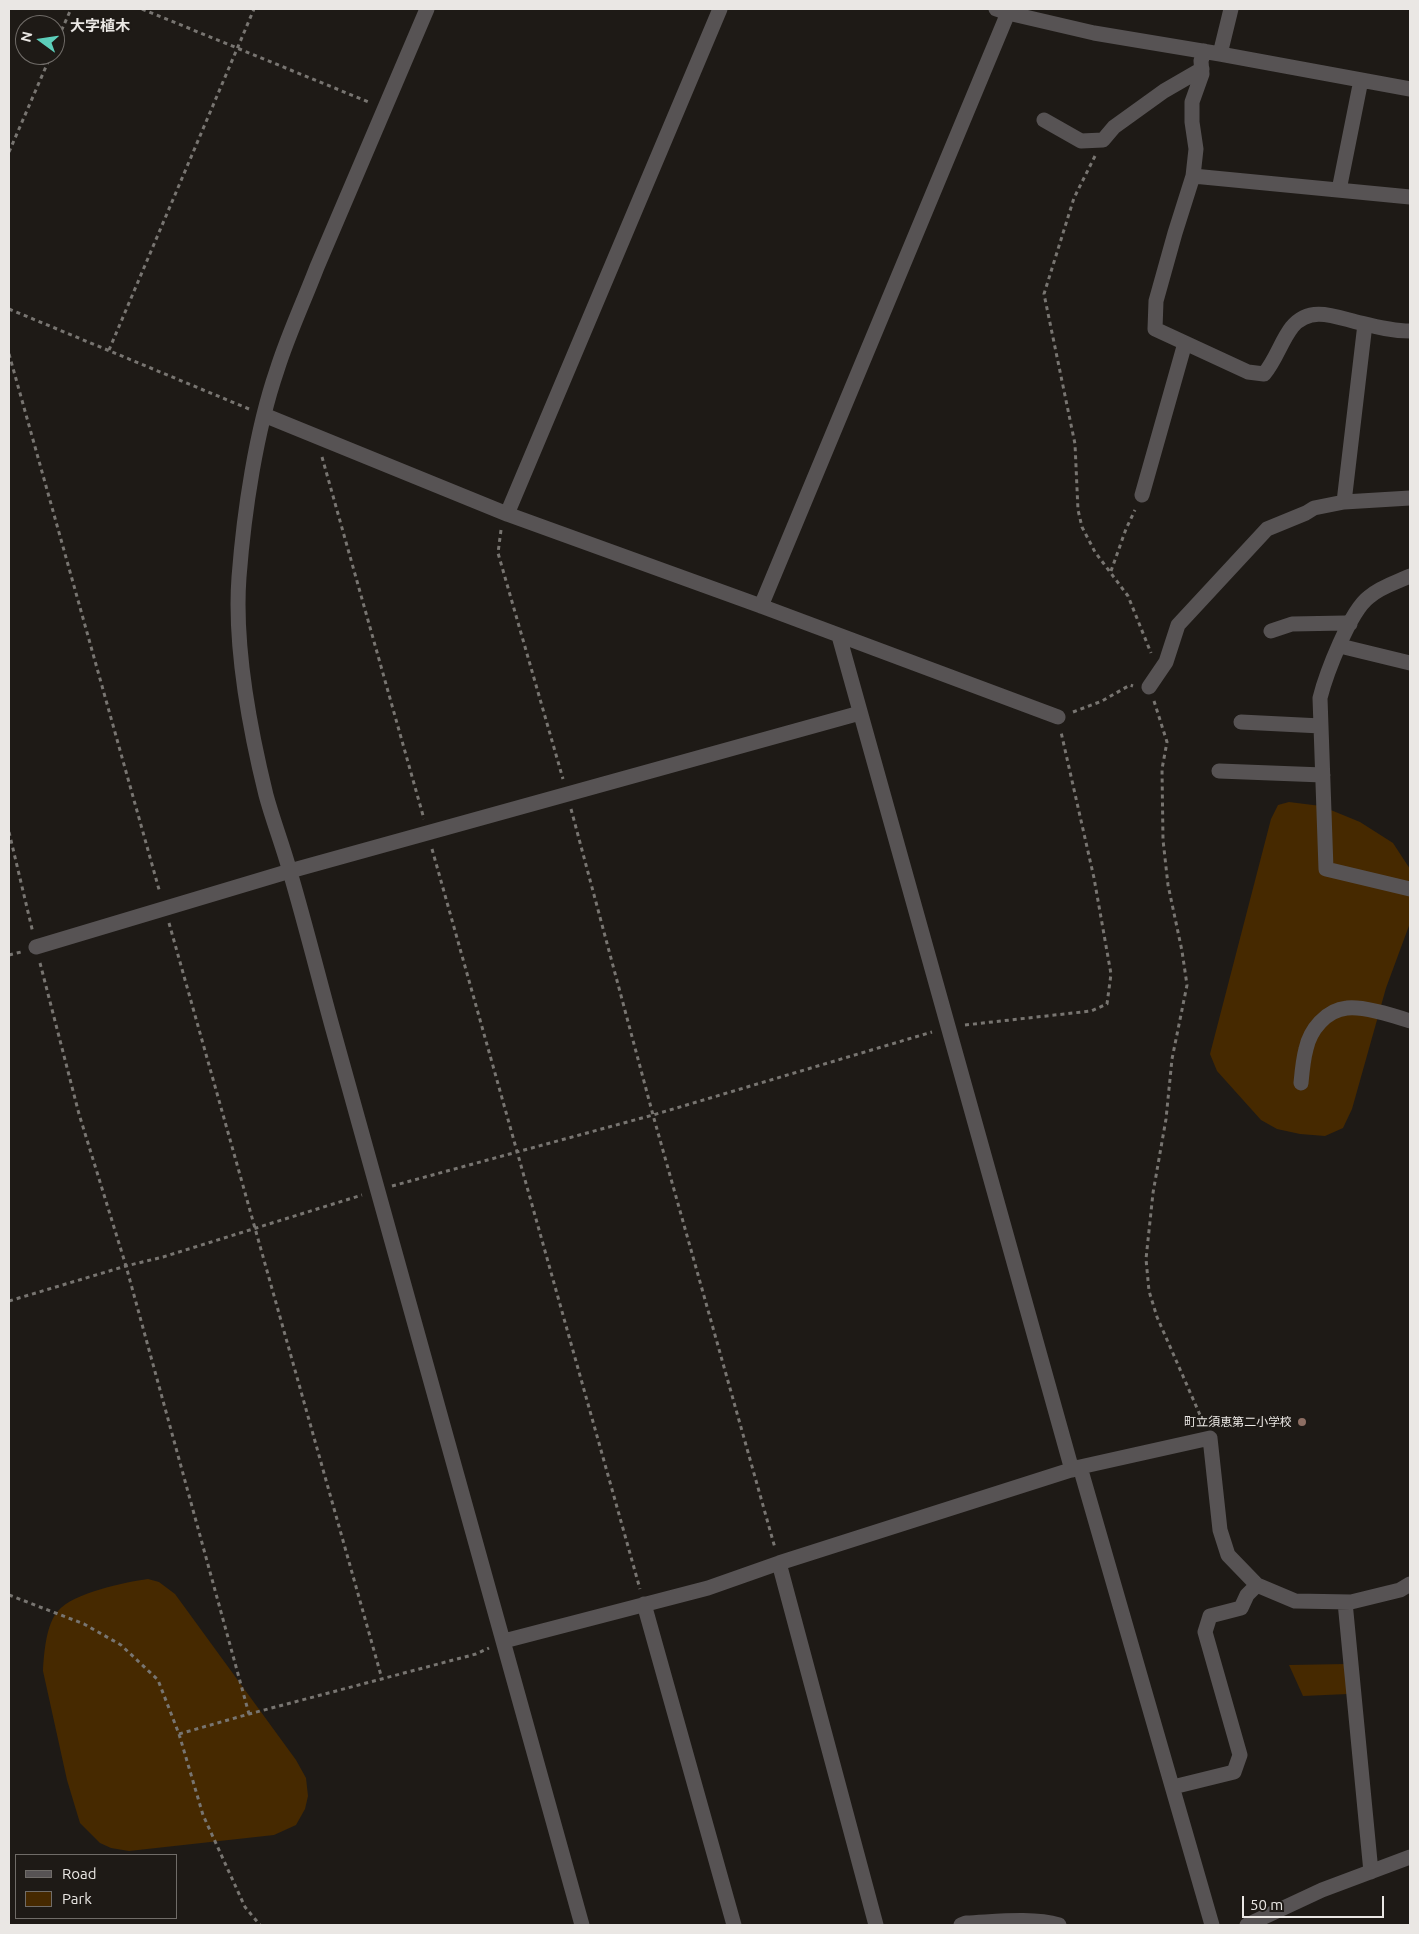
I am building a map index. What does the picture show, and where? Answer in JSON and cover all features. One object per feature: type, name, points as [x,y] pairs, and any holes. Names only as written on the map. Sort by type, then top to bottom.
[{"type":"street","points":[[427,9],[276,371],[264,415],[254,466],[239,580],[240,635],[245,686],[254,740],[267,798],[290,871],[582,1925]]},
{"type":"street","points":[[506,514],[720,9]]},
{"type":"street","points":[[1220,54],[1231,9]]},
{"type":"street","points":[[761,606],[1002,11],[1094,34],[1204,51],[1410,89]]},
{"type":"street","points":[[1204,51],[1201,61],[1202,74],[1192,102],[1192,122],[1196,148],[1193,176],[1174,234],[1156,301],[1155,329],[1248,372],[1264,374],[1292,328],[1302,318],[1318,314],[1340,316],[1397,331],[1410,331]]},
{"type":"street","points":[[1044,120],[1081,141],[1103,140],[1114,127],[1164,91],[1202,69]]},
{"type":"street","points":[[1339,190],[1361,80]]},
{"type":"street","points":[[1193,176],[1410,197]]},
{"type":"street","points":[[1344,502],[1365,324]]},
{"type":"street","points":[[1142,495],[1185,343]]},
{"type":"street","points":[[264,415],[506,514],[761,606],[1058,717]]},
{"type":"street","points":[[1153,682],[1166,662],[1178,625],[1267,529],[1314,508],[1344,502],[1410,498]]},
{"type":"street","points":[[1410,576],[1368,597],[1355,612],[1325,676],[1320,698],[1326,869],[1410,889]]},
{"type":"street","points":[[1271,631],[1292,624],[1350,624]]},
{"type":"street","points":[[839,636],[1076,1468],[1173,1787],[1212,1925]]},
{"type":"street","points":[[1340,646],[1410,663]]},
{"type":"street","points":[[36,947],[290,871],[860,713]]},
{"type":"street","points":[[1241,722],[1321,726]]},
{"type":"street","points":[[1220,772],[1323,775]]},
{"type":"street","points":[[1301,1083],[1306,1048],[1315,1028],[1327,1015],[1346,1008],[1364,1010],[1410,1022]]},
{"type":"street","points":[[504,1641],[708,1588],[779,1563],[1076,1468],[1210,1438],[1220,1530],[1228,1555],[1256,1585],[1295,1601],[1351,1602],[1400,1590],[1410,1584]]},
{"type":"street","points":[[779,1563],[876,1925]]},
{"type":"street","points":[[1173,1787],[1234,1772],[1240,1755],[1205,1632],[1210,1616],[1241,1608],[1256,1585]]},
{"type":"street","points":[[1345,1602],[1371,1872]]},
{"type":"street","points":[[644,1604],[734,1925]]},
{"type":"street","points":[[1247,1925],[1322,1890],[1410,1857]]},
{"type":"street","points":[[961,1925],[1016,1922],[1052,1923],[1059,1925]]},
{"type":"path","points":[[65,21],[70,9]]},
{"type":"path","points":[[142,9],[384,109]]},
{"type":"path","points":[[109,350],[254,9]]},
{"type":"path","points":[[9,152],[46,65]]},
{"type":"path","points":[[1103,140],[1074,198],[1044,294],[1075,444],[1078,510],[1082,527],[1094,552],[1128,596],[1155,662],[1153,682],[1167,742],[1162,769],[1163,840],[1168,885],[1187,985],[1172,1059],[1166,1119],[1153,1193],[1146,1259],[1149,1291],[1157,1316],[1210,1438]]},
{"type":"path","points":[[9,309],[264,415]]},
{"type":"path","points":[[9,354],[162,898]]},
{"type":"path","points":[[316,437],[425,823]]},
{"type":"path","points":[[1111,572],[1126,529],[1142,495]]},
{"type":"path","points":[[506,514],[501,528],[498,553],[567,795],[653,1115],[779,1563]]},
{"type":"path","points":[[9,1301],[126,1266],[163,1257],[377,1190],[653,1115],[949,1027],[1091,1011],[1107,1004],[1111,974],[1094,878],[1058,717],[1102,701],[1130,686],[1153,682]]},
{"type":"path","points":[[9,832],[36,947],[79,1114],[126,1266],[249,1714]]},
{"type":"path","points":[[430,842],[644,1604]]},
{"type":"path","points":[[167,918],[382,1679]]},
{"type":"path","points":[[9,1595],[84,1624],[121,1645],[158,1680],[179,1734],[203,1815],[245,1907],[260,1925]]},
{"type":"path","points":[[179,1734],[476,1654],[504,1641]]},
{"type":"green space","points":[[1289,802],[1321,806],[1360,822],[1393,843],[1410,869],[1410,923],[1386,988],[1352,1109],[1343,1128],[1325,1136],[1300,1134],[1277,1129],[1261,1120],[1217,1071],[1210,1054],[1271,819],[1278,805]]},
{"type":"green space","points":[[148,1579],[159,1582],[175,1594],[296,1760],[306,1778],[308,1796],[305,1809],[296,1825],[274,1835],[129,1851],[111,1848],[100,1843],[80,1823],[67,1780],[43,1671],[48,1631],[58,1611],[75,1599],[100,1589]]},
{"type":"green space","points":[[1346,1664],[1348,1694],[1303,1696],[1289,1665]]},
{"type":"place","name":"町立須恵第二小学校","points":[[1302,1422]]},
{"type":"district","name":"大字植木","points":[[100,26]]}]
